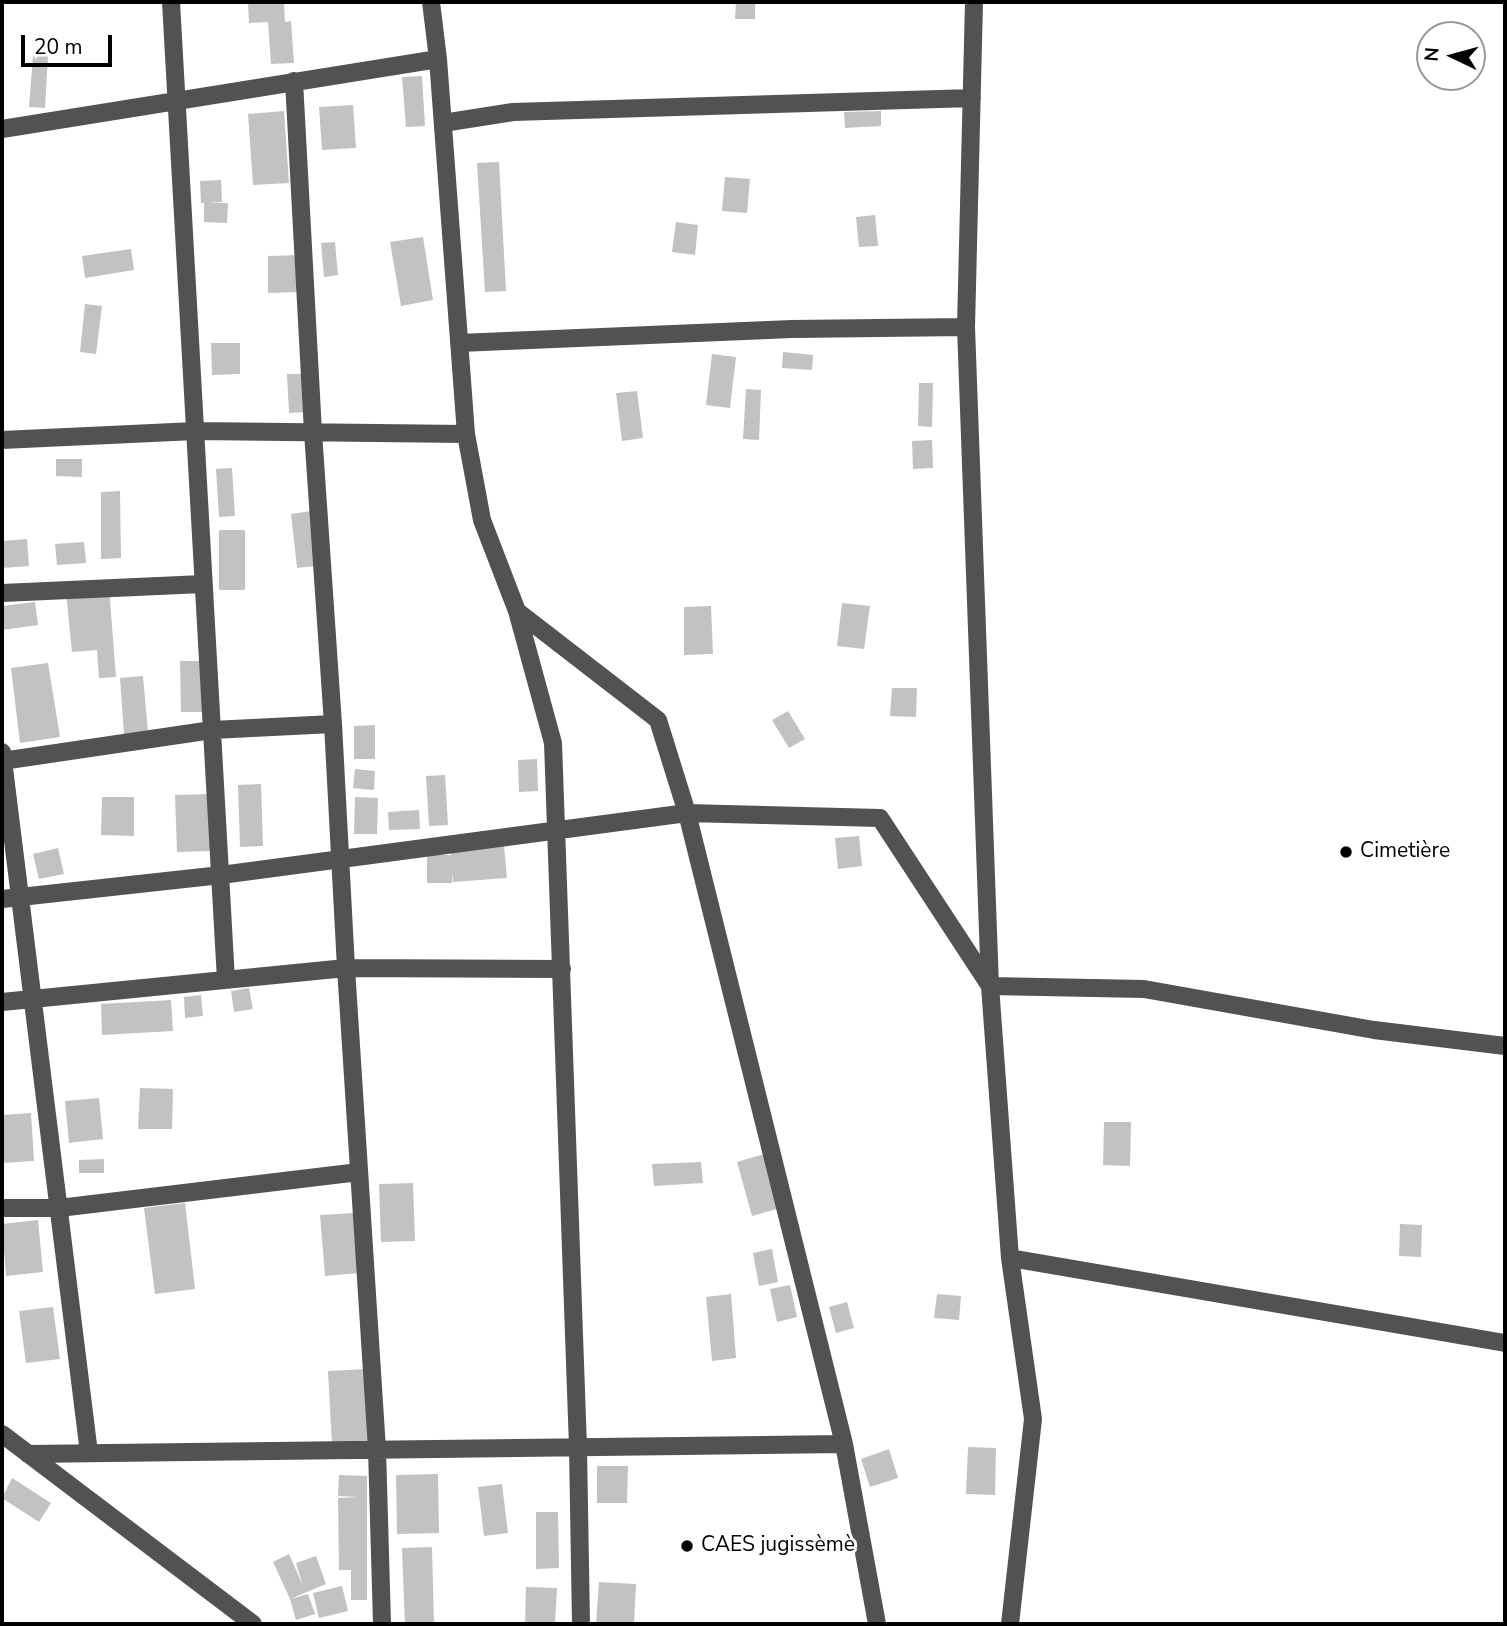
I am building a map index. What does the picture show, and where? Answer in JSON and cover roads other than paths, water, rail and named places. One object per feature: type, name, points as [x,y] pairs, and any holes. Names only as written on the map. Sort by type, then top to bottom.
[{"type":"street","points":[[170,2],[226,980]]},
{"type":"street","points":[[431,2],[438,59],[466,434],[482,520],[517,611],[553,744],[579,1447],[581,1624]]},
{"type":"street","points":[[974,2],[966,327],[990,986],[1010,1258],[1033,1419],[1010,1624]]},
{"type":"street","points":[[2,129],[438,59]]},
{"type":"street","points":[[294,81],[345,968],[377,1449],[382,1624]]},
{"type":"street","points":[[443,123],[513,112],[972,98]]},
{"type":"street","points":[[459,343],[792,329],[966,327]]},
{"type":"street","points":[[2,440],[195,430],[466,434]]},
{"type":"street","points":[[2,593],[203,584]]},
{"type":"street","points":[[517,611],[658,720],[687,813],[844,1444],[877,1624]]},
{"type":"street","points":[[89,1453],[33,999],[11,898],[2,758],[212,730],[333,724]]},
{"type":"street","points":[[11,898],[220,875],[687,813],[880,818],[990,986]]},
{"type":"street","points":[[2,1002],[345,968],[562,970]]},
{"type":"street","points":[[990,986],[1144,989],[1374,1030],[1505,1046]]},
{"type":"street","points":[[2,1208],[59,1208],[359,1172]]},
{"type":"street","points":[[1010,1258],[1505,1343]]},
{"type":"street","points":[[2,1434],[253,1624]]},
{"type":"street","points":[[28,1454],[844,1444]]},
{"type":"place","name":"Cimetière","points":[[1346,852]]},
{"type":"place","name":"CAES jugissèmè","points":[[687,1546]]}]
